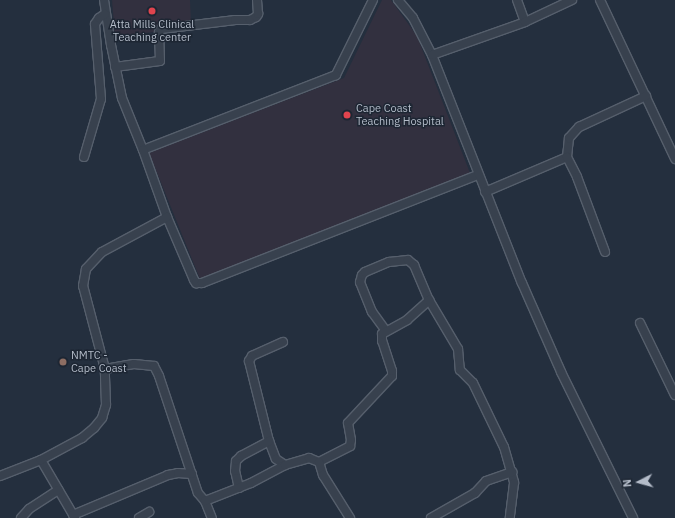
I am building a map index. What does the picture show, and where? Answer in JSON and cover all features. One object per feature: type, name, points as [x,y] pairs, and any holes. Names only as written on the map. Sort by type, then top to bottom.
[{"type":"street","points":[[104,0],[115,67],[123,103],[143,150],[167,217],[196,283],[202,283],[478,175]]},
{"type":"street","points":[[115,67],[160,61],[159,32],[161,29],[235,20],[250,20],[256,18],[258,14],[257,0]]},
{"type":"street","points":[[143,150],[336,75],[373,0]]},
{"type":"street","points":[[398,0],[413,18],[432,55],[478,175],[522,283],[561,372],[633,518]]},
{"type":"street","points":[[517,0],[525,22]]},
{"type":"street","points":[[432,55],[525,22],[572,0]]},
{"type":"street","points":[[600,0],[675,159]]},
{"type":"street","points":[[84,157],[101,99],[95,24],[99,18],[106,14]]},
{"type":"street","points":[[96,47],[111,45]]},
{"type":"street","points":[[605,252],[577,177],[567,157],[569,138],[579,127],[646,96]]},
{"type":"street","points":[[485,192],[567,157]]},
{"type":"street","points":[[0,476],[41,460],[82,438],[102,418],[106,405],[105,369],[83,286],[86,269],[102,252],[167,217]]},
{"type":"street","points":[[386,331],[372,312],[360,282],[362,275],[365,272],[389,262],[408,260],[414,266],[429,300],[458,349],[460,370],[472,383],[504,447],[512,472],[514,490],[510,518]]},
{"type":"street","points":[[206,501],[239,488],[285,465],[309,458],[319,462],[350,446],[351,440],[348,423],[392,376],[392,371],[382,341],[382,334],[407,320],[429,300]]},
{"type":"street","points":[[640,323],[675,395]]},
{"type":"street","points":[[283,342],[252,356],[249,361],[269,441],[276,459],[285,465]]},
{"type":"street","points":[[105,369],[134,364],[154,366],[160,376],[199,494],[206,501],[212,518]]},
{"type":"street","points":[[239,488],[234,471],[236,462],[240,456],[269,441]]},
{"type":"street","points":[[41,460],[74,516],[168,475],[178,473],[192,474]]},
{"type":"street","points":[[319,462],[323,475],[350,518]]},
{"type":"street","points":[[431,518],[475,494],[486,481],[512,472]]},
{"type":"street","points":[[21,518],[29,509],[58,490]]},
{"type":"street","points":[[139,518],[149,512]]},
{"type":"shaded area","name":"Atta Mills Clinical Teaching center","points":[[112,0],[190,0],[191,21],[183,28],[115,37]]},
{"type":"shaded area","name":"Cape Coast Teaching Hospital","points":[[382,0],[391,0],[417,36],[470,173],[200,279],[149,153],[344,78]]},
{"type":"place","name":"Atta Mills Clinical Teaching center","points":[[152,11]]},
{"type":"place","name":"Cape Coast Teaching Hospital","points":[[347,115]]},
{"type":"place","name":"NMTC - Cape Coast","points":[[63,362]]}]
